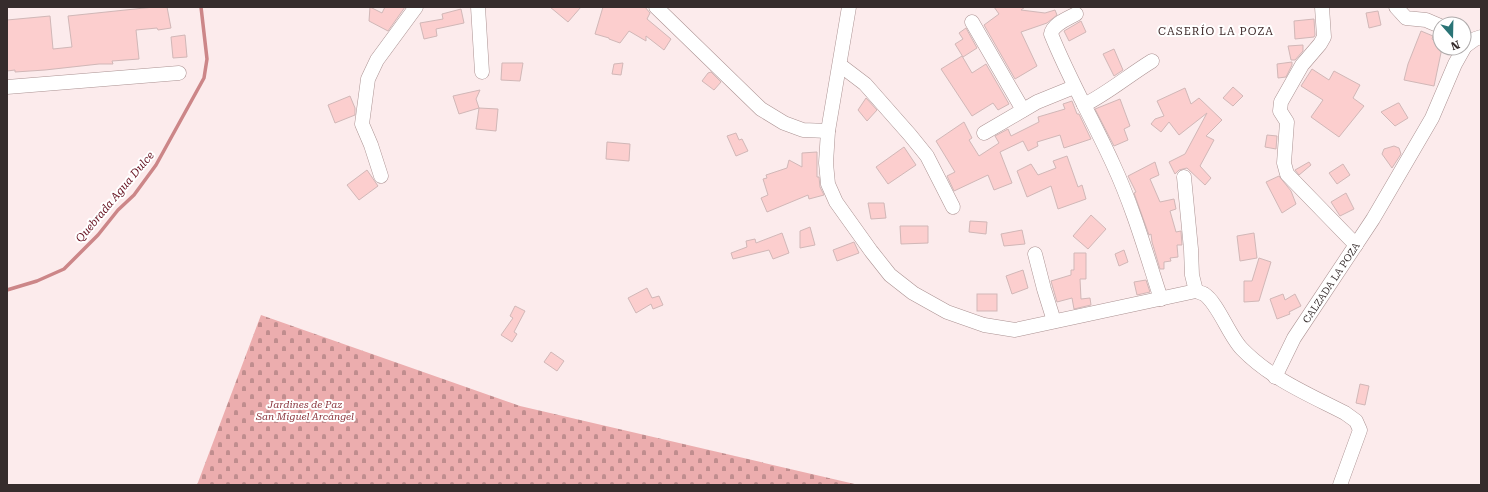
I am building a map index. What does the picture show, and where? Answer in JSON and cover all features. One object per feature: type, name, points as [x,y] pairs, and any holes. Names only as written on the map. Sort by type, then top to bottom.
[{"type":"street","points":[[381,176],[371,145],[362,124],[368,79],[377,60],[416,7]]},
{"type":"street","points":[[478,7],[482,72]]},
{"type":"street","points":[[656,7],[761,109],[784,123],[803,130],[828,131]]},
{"type":"street","points":[[849,7],[828,131],[826,163],[828,184],[836,202],[890,275],[913,293],[947,312],[984,325],[1016,330],[1196,291],[1204,294],[1214,304],[1227,328],[1242,349],[1275,377],[1345,413],[1356,421],[1360,430],[1340,485]]},
{"type":"street","points":[[1322,7],[1324,37],[1317,48],[1302,65],[1281,102],[1280,111],[1287,122],[1284,163],[1287,174],[1356,245]]},
{"type":"street","points":[[1396,7],[1406,18],[1426,20],[1432,23]]},
{"type":"street","points":[[1076,14],[1052,29],[1051,34],[1074,87],[1113,165],[1138,225],[1161,298]]},
{"type":"street","points":[[972,22],[1023,110]]},
{"type":"street","name":"CALZADA LA POZA","points":[[1472,42],[1481,37]]},
{"type":"street","name":"CALZADA LA POZA","points":[[1275,377],[1294,338],[1373,219],[1432,118],[1459,56]]},
{"type":"street","points":[[1084,105],[1113,89],[1152,61]]},
{"type":"street","points":[[840,65],[865,84],[927,156],[953,207]]},
{"type":"street","points":[[7,87],[179,73]]},
{"type":"street","points":[[984,133],[1037,102],[1074,87]]},
{"type":"street","points":[[1184,177],[1192,276],[1196,291]]},
{"type":"street","points":[[1035,254],[1054,321]]},
{"type":"green space","name":"Jardines de Paz San Miguel Arcángel","points":[[261,315],[520,406],[859,485],[197,485]]},
{"type":"building","points":[[167,7],[171,28],[158,30],[157,28],[136,30],[139,59],[112,61],[113,64],[15,72],[15,70],[7,71],[7,20],[50,16],[53,49],[72,47],[68,16]]},
{"type":"building","points":[[370,7],[382,13],[385,7],[405,7],[388,31],[369,21]]},
{"type":"building","points":[[550,7],[581,7],[568,22]]},
{"type":"building","points":[[603,7],[645,7],[650,13],[647,19],[671,39],[664,50],[646,36],[646,41],[629,31],[620,43],[595,34]]},
{"type":"building","points":[[994,7],[1025,7],[1021,10],[1045,13],[1055,10],[1057,15],[1047,23],[1021,32],[1037,66],[1015,79],[984,25],[999,14]]},
{"type":"building","points":[[461,9],[464,23],[436,29],[437,36],[424,39],[420,23],[443,19],[442,14]]},
{"type":"building","points":[[1378,11],[1381,25],[1369,28],[1366,13]]},
{"type":"building","points":[[1314,19],[1314,37],[1295,39],[1294,21]]},
{"type":"building","points":[[1081,21],[1086,32],[1069,41],[1064,31]]},
{"type":"building","points":[[966,28],[977,48],[963,57],[955,44],[963,39],[959,33]]},
{"type":"building","points":[[1421,31],[1432,36],[1432,56],[1440,56],[1434,86],[1404,80],[1408,64]]},
{"type":"building","points":[[185,35],[187,57],[173,58],[171,37]]},
{"type":"building","points":[[1303,45],[1303,51],[1295,60],[1291,60],[1288,46]]},
{"type":"building","points":[[1114,49],[1123,70],[1114,76],[1103,54]]},
{"type":"building","points":[[962,56],[972,73],[986,64],[1009,104],[998,110],[993,103],[972,116],[941,69]]},
{"type":"building","points":[[1292,62],[1286,77],[1278,78],[1277,64]]},
{"type":"building","points":[[502,63],[523,63],[520,81],[501,80]]},
{"type":"building","points":[[623,63],[621,75],[612,74],[614,64]]},
{"type":"building","points":[[1312,69],[1329,80],[1334,71],[1360,85],[1353,98],[1364,106],[1339,137],[1311,117],[1323,100],[1301,86]]},
{"type":"building","points":[[711,72],[721,82],[714,90],[702,81],[708,73]]},
{"type":"building","points":[[1233,87],[1243,96],[1233,106],[1223,98]]},
{"type":"building","points":[[1185,88],[1191,104],[1199,98],[1222,120],[1206,136],[1214,140],[1200,166],[1211,178],[1205,185],[1187,168],[1179,170],[1175,174],[1169,162],[1185,154],[1207,113],[1179,135],[1169,122],[1161,132],[1151,124],[1155,119],[1164,116],[1157,101]]},
{"type":"building","points":[[480,90],[476,99],[479,108],[459,114],[453,96]]},
{"type":"building","points":[[350,96],[355,108],[355,115],[335,123],[328,105]]},
{"type":"building","points":[[866,98],[877,110],[867,121],[858,110]]},
{"type":"building","points":[[1120,99],[1130,126],[1124,129],[1128,140],[1114,146],[1095,109]]},
{"type":"building","points":[[1072,101],[1077,114],[1079,114],[1091,139],[1064,148],[1060,135],[1037,142],[1038,146],[1028,151],[1023,141],[1000,152],[1012,183],[994,190],[988,175],[954,191],[947,176],[955,172],[936,141],[964,122],[972,138],[969,140],[979,156],[999,143],[995,136],[1008,129],[1011,136],[1039,122],[1038,117],[1065,109],[1063,104]]},
{"type":"building","points":[[1398,103],[1408,118],[1395,126],[1381,112]]},
{"type":"building","points":[[479,108],[498,109],[496,131],[476,129]]},
{"type":"building","points":[[736,133],[739,140],[742,139],[748,151],[736,156],[727,136]]},
{"type":"building","points":[[1267,135],[1277,136],[1276,149],[1265,147]]},
{"type":"building","points":[[607,142],[630,144],[629,161],[606,159]]},
{"type":"building","points":[[1394,146],[1399,148],[1401,154],[1392,168],[1382,154],[1384,149]]},
{"type":"building","points":[[904,147],[916,165],[888,184],[876,167]]},
{"type":"building","points":[[817,152],[817,177],[819,177],[820,187],[824,195],[809,199],[808,195],[767,212],[761,198],[768,195],[763,179],[767,178],[766,175],[787,168],[789,160],[802,167],[802,153]]},
{"type":"building","points":[[1067,156],[1078,187],[1082,185],[1086,199],[1058,209],[1051,186],[1027,197],[1017,171],[1031,164],[1038,175],[1056,168],[1053,161]]},
{"type":"building","points":[[1155,162],[1159,175],[1150,179],[1160,202],[1174,199],[1176,209],[1170,211],[1176,232],[1181,231],[1182,245],[1177,245],[1178,257],[1170,258],[1171,261],[1164,262],[1164,269],[1160,269],[1151,234],[1149,235],[1134,193],[1136,192],[1128,176]]},
{"type":"building","points":[[1309,162],[1311,165],[1299,175],[1295,170]]},
{"type":"building","points":[[1343,164],[1350,175],[1337,184],[1329,173]]},
{"type":"building","points":[[367,170],[378,186],[359,200],[347,185]]},
{"type":"building","points":[[1279,176],[1291,191],[1296,204],[1282,213],[1266,182]]},
{"type":"building","points":[[1346,193],[1354,209],[1340,216],[1331,202]]},
{"type":"building","points":[[868,203],[884,203],[886,218],[871,219]]},
{"type":"building","points":[[1091,215],[1106,229],[1088,249],[1073,236]]},
{"type":"building","points":[[970,221],[987,222],[986,234],[969,232]]},
{"type":"building","points":[[900,226],[928,226],[928,243],[901,244]]},
{"type":"building","points":[[810,227],[815,245],[800,248],[800,231]]},
{"type":"building","points":[[1022,230],[1025,244],[1004,246],[1001,234]]},
{"type":"building","points":[[782,233],[789,253],[773,259],[769,250],[733,259],[731,253],[747,247],[746,241],[755,239],[756,243]]},
{"type":"building","points":[[1254,233],[1257,258],[1240,261],[1237,236]]},
{"type":"building","points":[[854,242],[859,253],[837,261],[833,250]]},
{"type":"building","points":[[1124,250],[1128,262],[1119,266],[1115,254]]},
{"type":"building","points":[[1074,253],[1086,253],[1086,279],[1080,279],[1081,299],[1090,298],[1091,305],[1074,309],[1072,298],[1057,302],[1051,281],[1071,275],[1071,270],[1074,270]]},
{"type":"building","points":[[1259,258],[1271,262],[1259,301],[1244,302],[1244,281],[1252,281]]},
{"type":"building","points":[[1023,270],[1028,288],[1012,294],[1006,276]]},
{"type":"building","points":[[1146,280],[1150,292],[1137,295],[1134,282]]},
{"type":"building","points":[[647,288],[652,298],[659,296],[663,305],[653,309],[651,304],[636,313],[628,298]]},
{"type":"building","points":[[977,294],[997,294],[997,311],[977,311]]},
{"type":"building","points":[[1283,294],[1285,300],[1295,294],[1301,306],[1289,312],[1290,314],[1277,319],[1270,299]]},
{"type":"building","points":[[515,306],[525,311],[514,332],[517,334],[512,342],[501,335],[513,318],[510,316]]},
{"type":"building","points":[[551,352],[564,361],[557,371],[544,362]]},
{"type":"building","points":[[1360,384],[1369,386],[1365,405],[1356,403]]},
{"type":"waterway","name":"Quebrada Agua Dulce","points":[[7,290],[37,281],[64,269],[98,235],[118,210],[134,195],[156,165],[204,78],[207,59],[201,7]]},
{"type":"district","name":"CASERÍO LA POZA","points":[[1216,31]]}]
